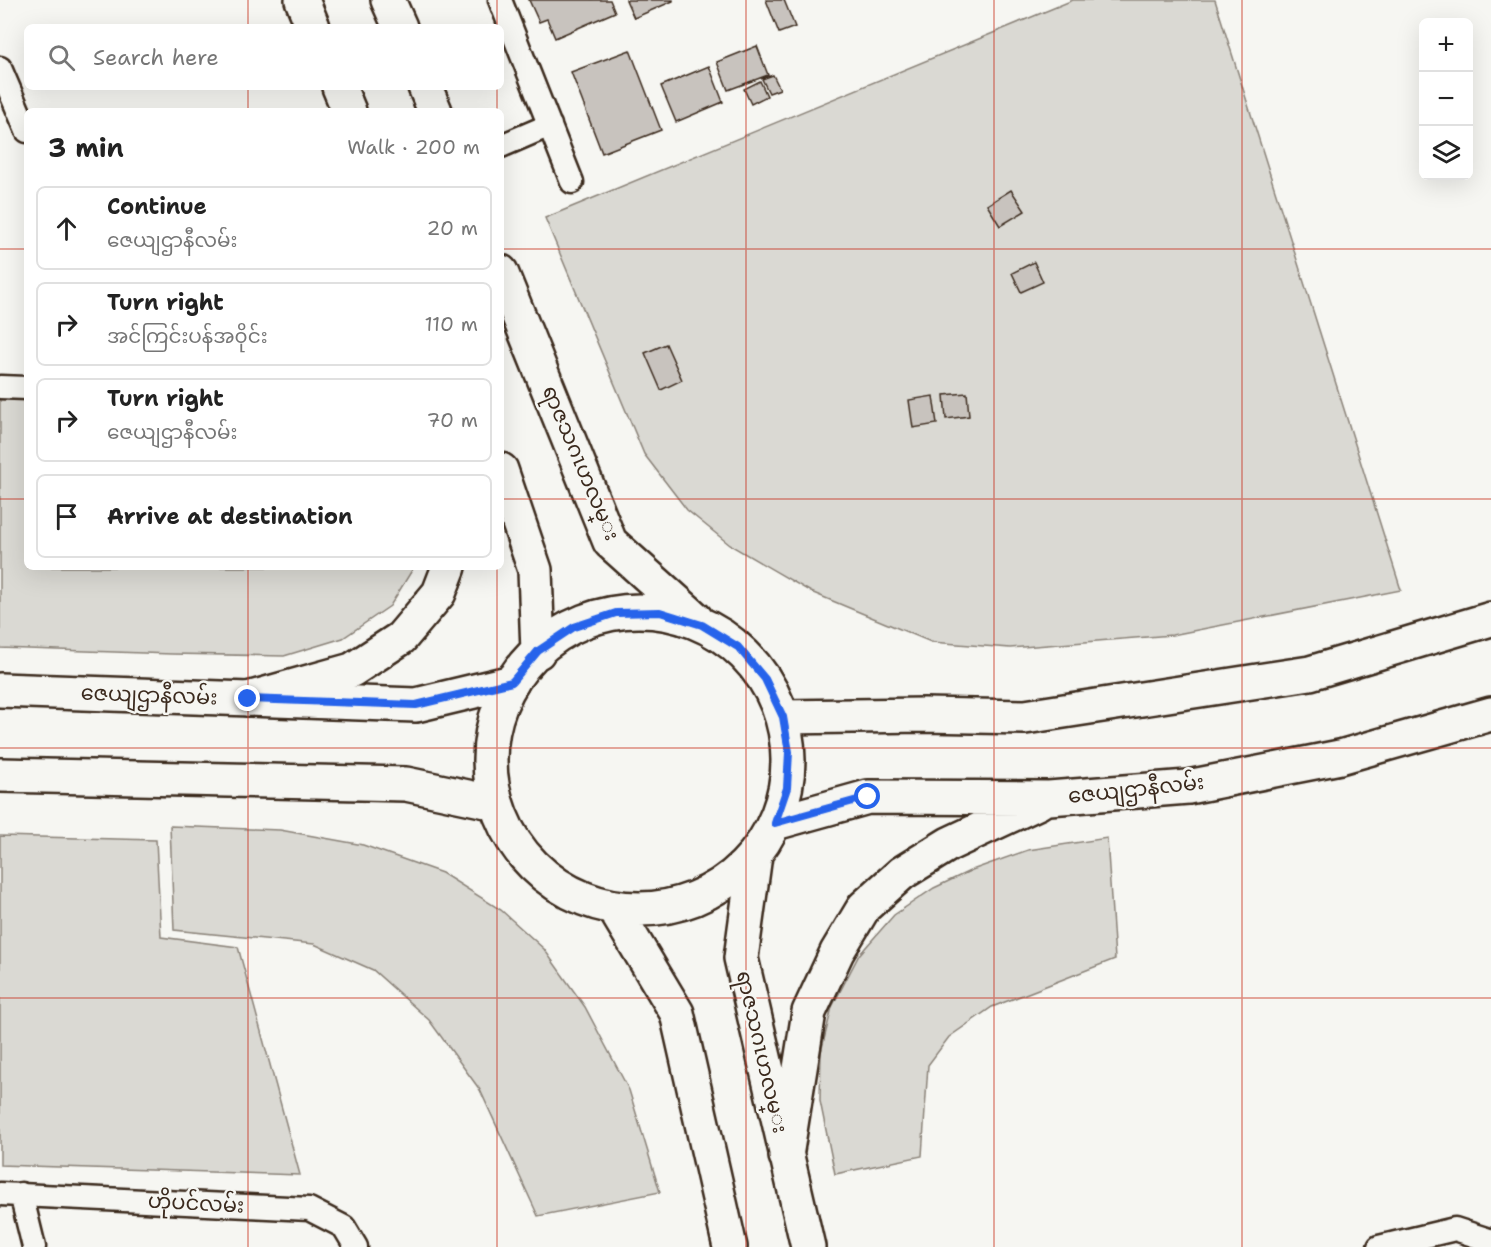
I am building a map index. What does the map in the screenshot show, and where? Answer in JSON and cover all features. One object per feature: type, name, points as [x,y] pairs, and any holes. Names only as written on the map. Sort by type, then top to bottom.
[{"type":"main road","points":[[302,0],[313,24]]},
{"type":"main road","points":[[388,0],[399,24]]},
{"type":"main road","points":[[340,90],[348,108]]},
{"type":"main road","points":[[426,90],[434,108]]},
{"type":"main road","name":"ရာဇသဂၤဟလမ္း","points":[[504,279],[610,542],[702,625]]},
{"type":"main road","points":[[504,479],[535,570],[538,651]]},
{"type":"main road","points":[[248,699],[352,670],[401,638],[439,593],[449,570]]},
{"type":"main road","points":[[660,612],[702,625],[738,647],[765,679],[783,717],[789,752],[787,788],[775,823],[755,855],[716,889],[666,907],[614,908],[574,896],[540,873],[513,841],[496,803],[489,762],[495,721],[512,682],[538,651],[574,627],[616,613],[660,612]]},
{"type":"main road","points":[[783,717],[924,715],[1025,717],[1310,673],[1491,619]]},
{"type":"main road","name":"ဇေယျဌာနီလမ်း","points":[[0,690],[416,705],[512,682]]},
{"type":"main road","name":"ဇေယျဌာနီလမ်း","points":[[775,823],[868,797],[1049,798],[1188,787],[1340,757],[1491,714]]},
{"type":"main road","points":[[0,775],[406,784],[496,803]]},
{"type":"main road","points":[[786,1156],[809,1012],[837,952],[864,907],[902,873],[949,844],[1049,798]]},
{"type":"main road","name":"ရာဇသဂၤဟလမ္း","points":[[755,855],[741,958],[808,1247]]},
{"type":"main road","points":[[614,908],[677,1013],[729,1247]]},
{"type":"street","points":[[500,0],[572,182]]},
{"type":"street","points":[[0,68],[24,124]]},
{"type":"street","points":[[504,145],[550,125]]},
{"type":"street","points":[[0,387],[24,388]]},
{"type":"street","points":[[11,1194],[34,1247]]},
{"type":"street","name":"ဟိုပင်လမ်း","points":[[11,1194],[309,1209],[344,1227],[356,1247]]},
{"type":"street","points":[[1379,1247],[1455,1229],[1489,1240],[1491,1243]]},
{"type":"shaded area","points":[[1073,0],[1215,0],[1401,590],[1172,635],[1010,648],[931,642],[811,592],[730,545],[687,510],[644,454],[545,218]]},
{"type":"shaded area","points":[[24,393],[24,570],[412,570],[390,606],[343,638],[284,656],[0,648],[0,394]]},
{"type":"shaded area","points":[[170,826],[280,830],[363,845],[442,873],[501,910],[544,949],[585,1007],[629,1090],[660,1192],[538,1216],[480,1090],[429,1020],[373,970],[314,944],[174,930]]},
{"type":"shaded area","points":[[0,836],[156,840],[161,937],[238,947],[300,1175],[0,1165]]},
{"type":"shaded area","points":[[1107,838],[1115,959],[992,1007],[949,1037],[928,1065],[922,1156],[835,1174],[820,1101],[821,1052],[832,1007],[859,955],[894,915],[934,888],[972,870],[1028,850]]},
{"type":"building","points":[[529,0],[610,0],[615,12],[555,38],[547,19],[539,22]]},
{"type":"building","points":[[626,0],[673,0],[673,1],[634,18]]},
{"type":"building","points":[[766,0],[784,0],[795,27],[779,33]]},
{"type":"building","points":[[757,46],[768,75],[728,90],[717,62]]},
{"type":"building","points":[[630,50],[661,130],[602,153],[571,72]]},
{"type":"building","points":[[709,66],[723,102],[676,122],[661,86]]},
{"type":"building","points":[[773,75],[780,89],[769,93],[762,79]]},
{"type":"building","points":[[760,81],[767,96],[751,104],[744,89]]},
{"type":"building","points":[[1011,190],[1025,211],[1000,226],[987,205]]},
{"type":"building","points":[[1034,262],[1043,282],[1021,292],[1012,273]]},
{"type":"building","points":[[666,344],[682,380],[661,390],[645,353]]},
{"type":"building","points":[[967,393],[969,416],[946,419],[944,395]]},
{"type":"building","points":[[933,396],[937,424],[913,428],[909,400]]},
{"type":"route","points":[[248,699],[416,705],[512,682],[538,651],[574,627],[616,613],[660,612],[702,625],[738,647],[765,679],[783,717],[789,752],[787,788],[775,823],[868,797]]}]
